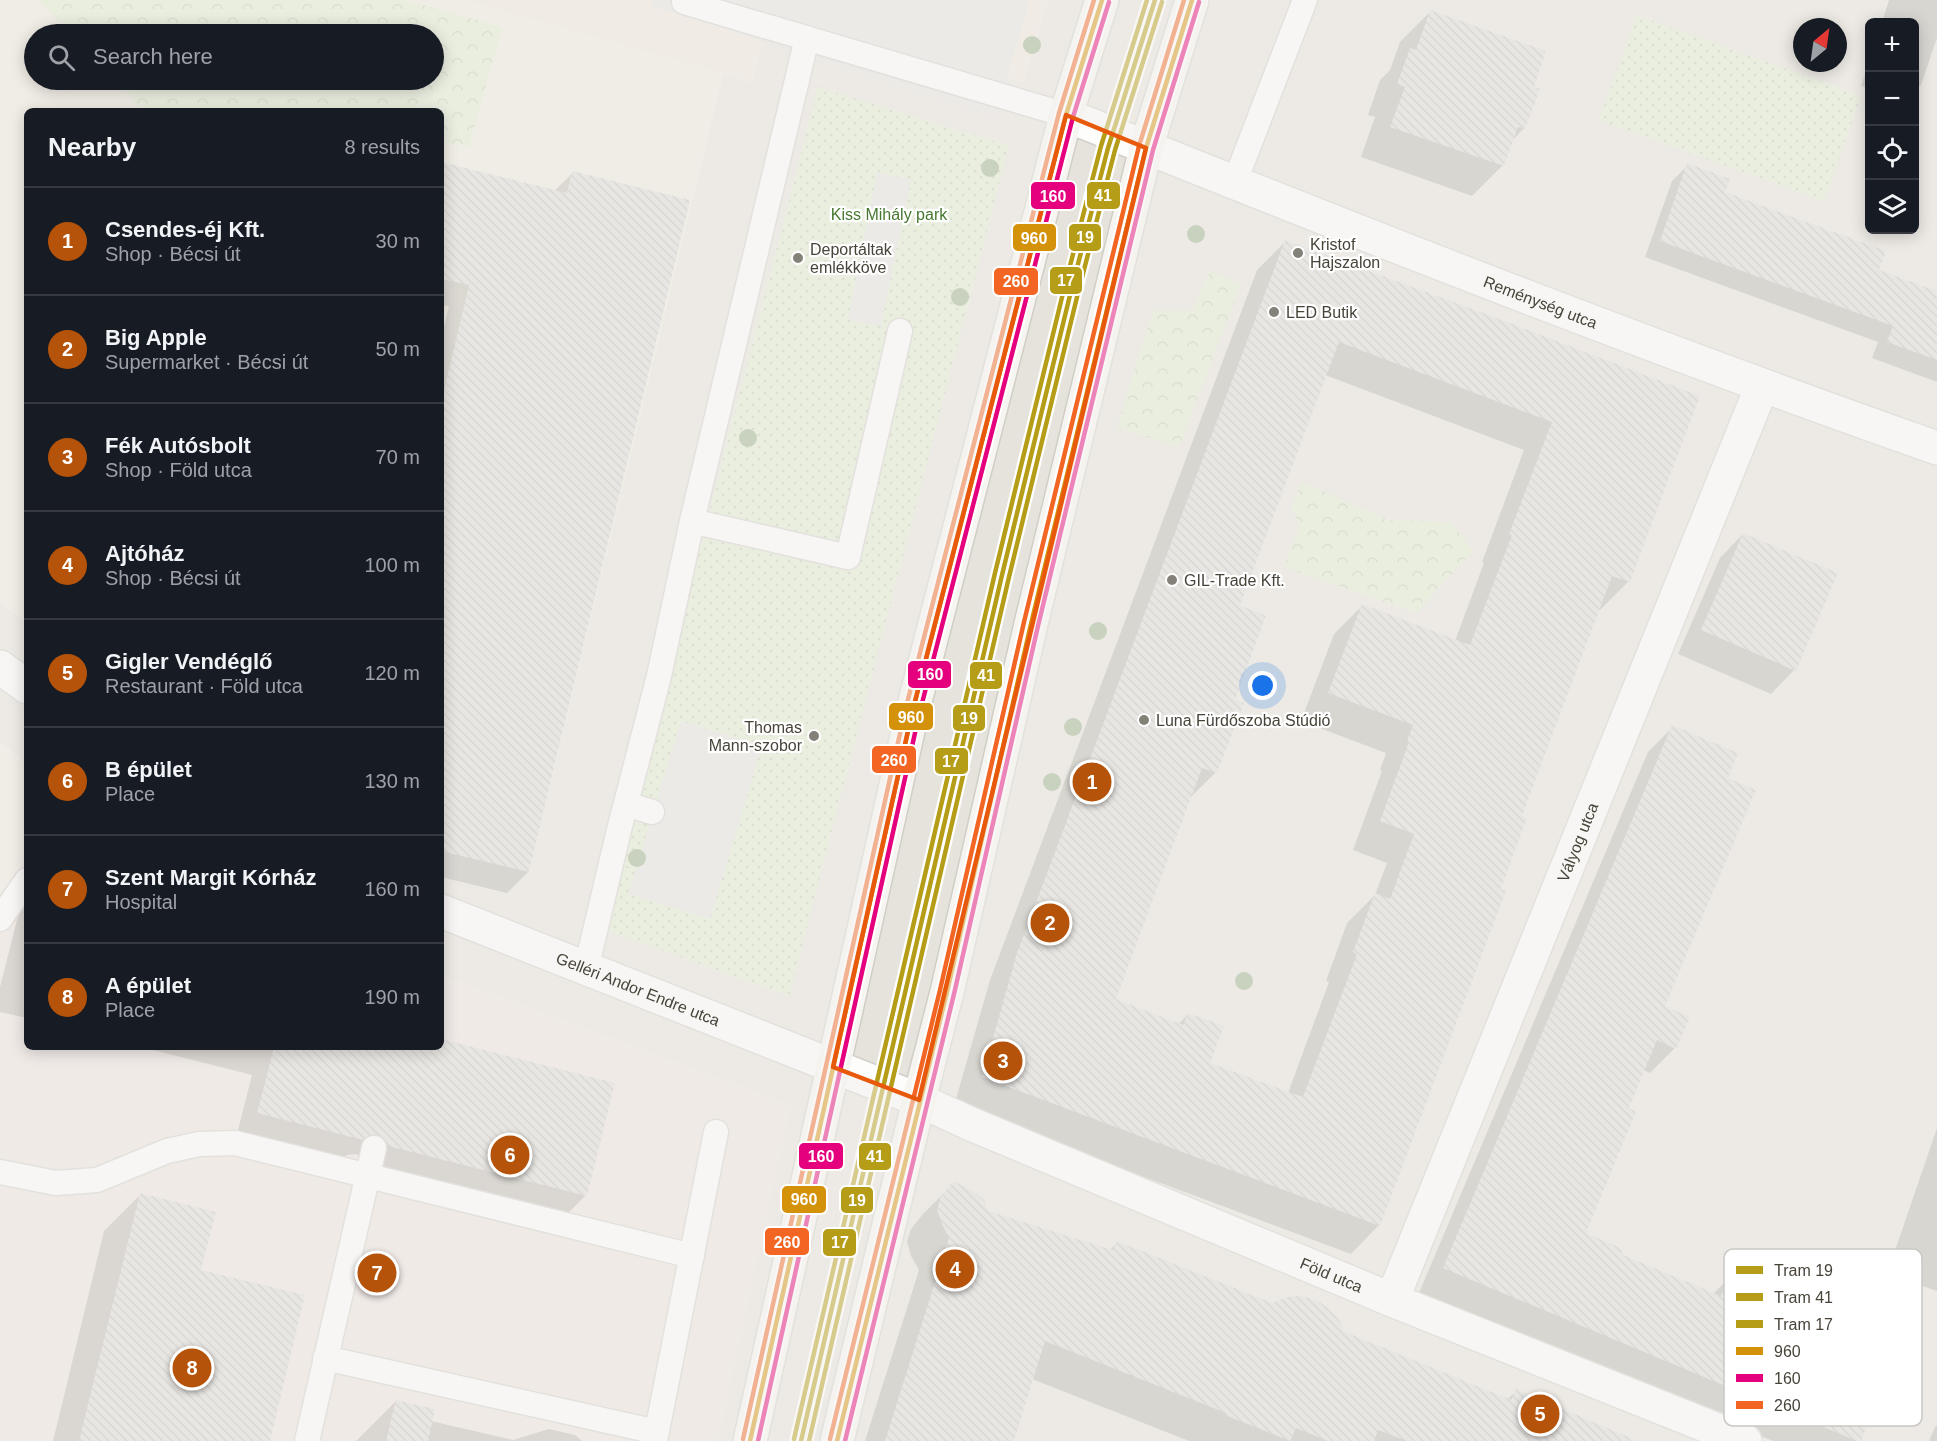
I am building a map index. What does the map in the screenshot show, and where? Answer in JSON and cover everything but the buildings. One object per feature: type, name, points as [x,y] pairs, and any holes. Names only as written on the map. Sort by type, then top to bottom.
[{"type":"main road","points":[[750,1441],[912,713],[1066,115],[1101,0]]},
{"type":"main road","points":[[837,1441],[947,992],[1030,624],[1146,148],[1192,0]]},
{"type":"street","name":"Reménység utca","points":[[1066,115],[1234,184],[1762,386],[1937,448]]},
{"type":"street","name":"Vályog utca","points":[[1392,1300],[1762,386]]},
{"type":"street","points":[[0,667],[24,685]]},
{"type":"street","name":"Gelléri Andor Endre utca","points":[[444,912],[919,1100]]},
{"type":"street","name":"Föld utca","points":[[919,1100],[971,1124],[1392,1300],[1745,1441]]},
{"type":"lane","points":[[684,0],[684,2],[1066,115]]},
{"type":"lane","points":[[1234,184],[1305,0]]},
{"type":"lane","points":[[586,969],[659,676],[693,521],[807,38]]},
{"type":"lane","points":[[693,521],[848,557],[900,331]]},
{"type":"lane","points":[[626,804],[652,812]]},
{"type":"lane","points":[[0,919],[24,884]]},
{"type":"lane","points":[[325,1358],[656,1437],[716,1132]]},
{"type":"lane","points":[[0,1172],[56,1183],[98,1180],[167,1150],[199,1144],[235,1143],[692,1256]]},
{"type":"lane","points":[[307,1441],[374,1148]]},
{"type":"highlighted area","points":[[1066,115],[1146,148],[919,1100],[833,1067],[912,713]]},
{"type":"shaded area","points":[[0,0],[461,0],[723,74],[529,872],[444,852],[444,108],[24,108],[24,621],[0,603]]},
{"type":"shaded area","points":[[461,0],[1048,0],[1023,82],[773,8],[752,82]]},
{"type":"shaded area","points":[[651,0],[1030,0],[995,116],[653,6]]},
{"type":"shaded area","points":[[1048,0],[1937,0],[1937,1441],[717,1441],[790,1105],[444,976],[444,852],[529,872],[723,74],[752,82],[773,7],[1023,82]]},
{"type":"shaded area","points":[[877,173],[911,179],[881,326],[848,320]]},
{"type":"shaded area","points":[[0,603],[24,621],[24,762],[0,742]]},
{"type":"shaded area","points":[[681,721],[762,746],[710,919],[628,894]]},
{"type":"shaded area","points":[[0,742],[24,762],[24,861],[0,893]]},
{"type":"shaded area","points":[[24,861],[24,1050],[444,1050],[444,976],[791,1105],[717,1441],[0,1441],[0,893]]},
{"type":"green space","points":[[37,0],[405,0],[502,27],[469,147],[444,142],[444,108],[139,108],[125,90],[444,90],[444,24],[61,24]]},
{"type":"green space","points":[[1637,15],[1861,96],[1824,201],[1599,120]]},
{"type":"green space","name":"Kiss Mihály park","points":[[818,87],[1009,146],[789,996],[603,929]]},
{"type":"green space","points":[[1210,271],[1241,284],[1179,447],[1117,427],[1153,311],[1192,311]]},
{"type":"green space","points":[[1302,482],[1389,520],[1451,522],[1473,551],[1416,613],[1284,567],[1300,525],[1291,507]]},
{"type":"tram line","name":"17","points":[[794,1439],[995,573],[1064,289],[1101,146],[1147,0]]},
{"type":"tram line","name":"19","points":[[801,1441],[1002,575],[1071,291],[1108,148],[1155,0]]},
{"type":"tram line","name":"41","points":[[809,1441],[1009,577],[1078,293],[1115,150],[1162,2]]},
{"type":"transit line","name":"260","points":[[743,1439],[905,711],[1059,113],[1094,0]]},
{"type":"transit line","name":"960","points":[[750,1441],[912,713],[1066,115],[1102,0]]},
{"type":"transit line","name":"260","points":[[830,1439],[940,990],[1024,622],[1139,146],[1184,0]]},
{"type":"transit line","name":"960","points":[[837,1441],[947,992],[1031,624],[1146,148],[1192,0]]},
{"type":"transit line","name":"160","points":[[758,1441],[919,715],[1073,117],[1109,2]]},
{"type":"transit line","name":"160","points":[[845,1441],[954,994],[1038,626],[1153,150],[1199,2]]},
{"type":"place","name":"Kristof Hajszalon","points":[[1298,253]]},
{"type":"place","name":"Deportáltak emlékköve","points":[[798,258]]},
{"type":"place","name":"LED Butik","points":[[1274,312]]},
{"type":"place","name":"GIL-Trade Kft.","points":[[1172,580]]},
{"type":"place","name":"Luna Fürdőszoba Stúdió","points":[[1144,720]]},
{"type":"place","name":"Thomas Mann-szobor","points":[[814,736]]},
{"type":"place","name":"Csendes-éj Kft.","points":[[1092,782]]},
{"type":"place","name":"Big Apple","points":[[1050,923]]},
{"type":"place","name":"Fék Autósbolt","points":[[1003,1061]]},
{"type":"place","name":"B épület","points":[[510,1155]]},
{"type":"place","name":"Ajtóház","points":[[955,1269]]},
{"type":"place","name":"Szent Margit Kórház","points":[[377,1273]]},
{"type":"place","name":"A épület","points":[[192,1368]]},
{"type":"place","name":"Gigler Vendéglő","points":[[1540,1414]]}]
